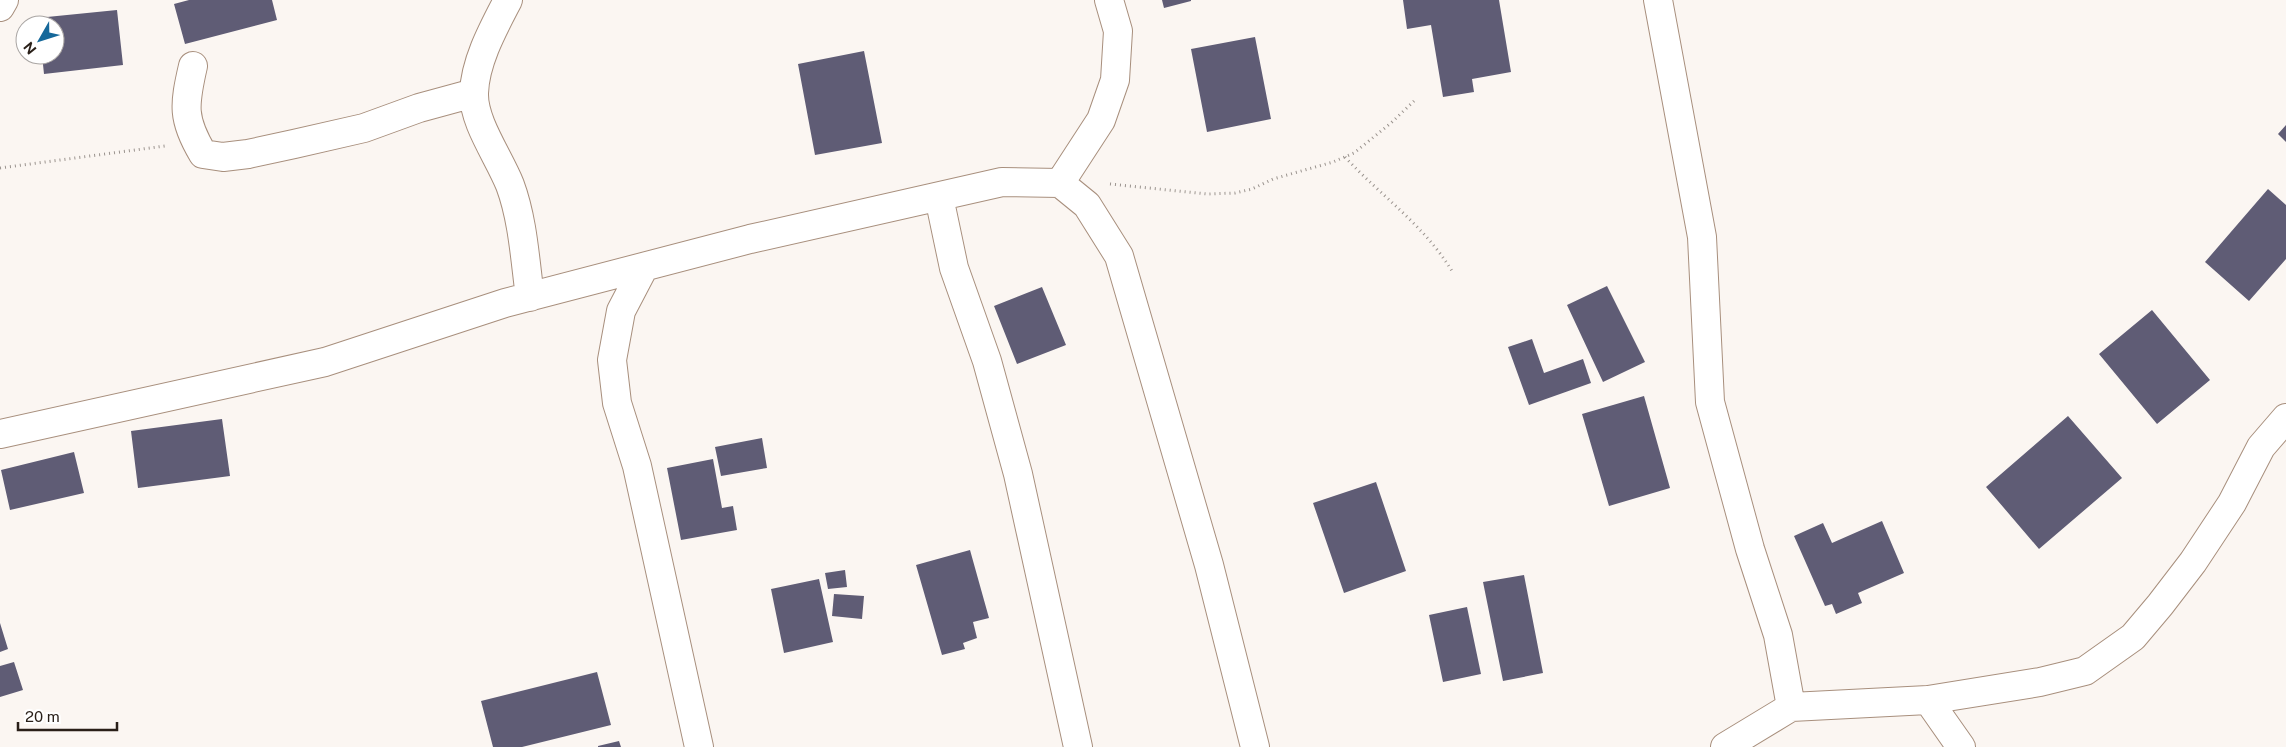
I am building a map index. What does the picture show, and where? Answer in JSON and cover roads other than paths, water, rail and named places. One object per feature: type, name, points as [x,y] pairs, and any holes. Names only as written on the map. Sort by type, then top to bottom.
[{"type":"street","points":[[0,8],[4,0]]},
{"type":"street","points":[[508,0],[480,64],[474,94],[479,119],[510,185],[523,236],[530,297]]},
{"type":"street","points":[[1065,188],[1101,120],[1114,80],[1118,31],[1109,0]]},
{"type":"street","points":[[1658,0],[1702,237],[1710,402],[1750,549],[1778,635],[1791,707]]},
{"type":"street","points":[[193,66],[186,98],[189,129],[203,154],[224,157],[248,154],[364,128],[419,108],[474,94]]},
{"type":"street","points":[[0,434],[325,362],[530,297],[750,239],[1002,182],[1065,188],[1087,205],[1119,256],[1206,556],[1255,747]]},
{"type":"street","points":[[939,197],[954,268],[987,360],[1018,474],[1078,747]]},
{"type":"street","points":[[644,267],[621,311],[612,360],[617,402],[637,466],[699,747]]},
{"type":"street","points":[[1725,747],[1791,707],[1928,700],[2040,682],[2085,671],[2133,637],[2193,562],[2232,503],[2261,447],[2286,418]]},
{"type":"street","points":[[1928,700],[1961,747]]}]
